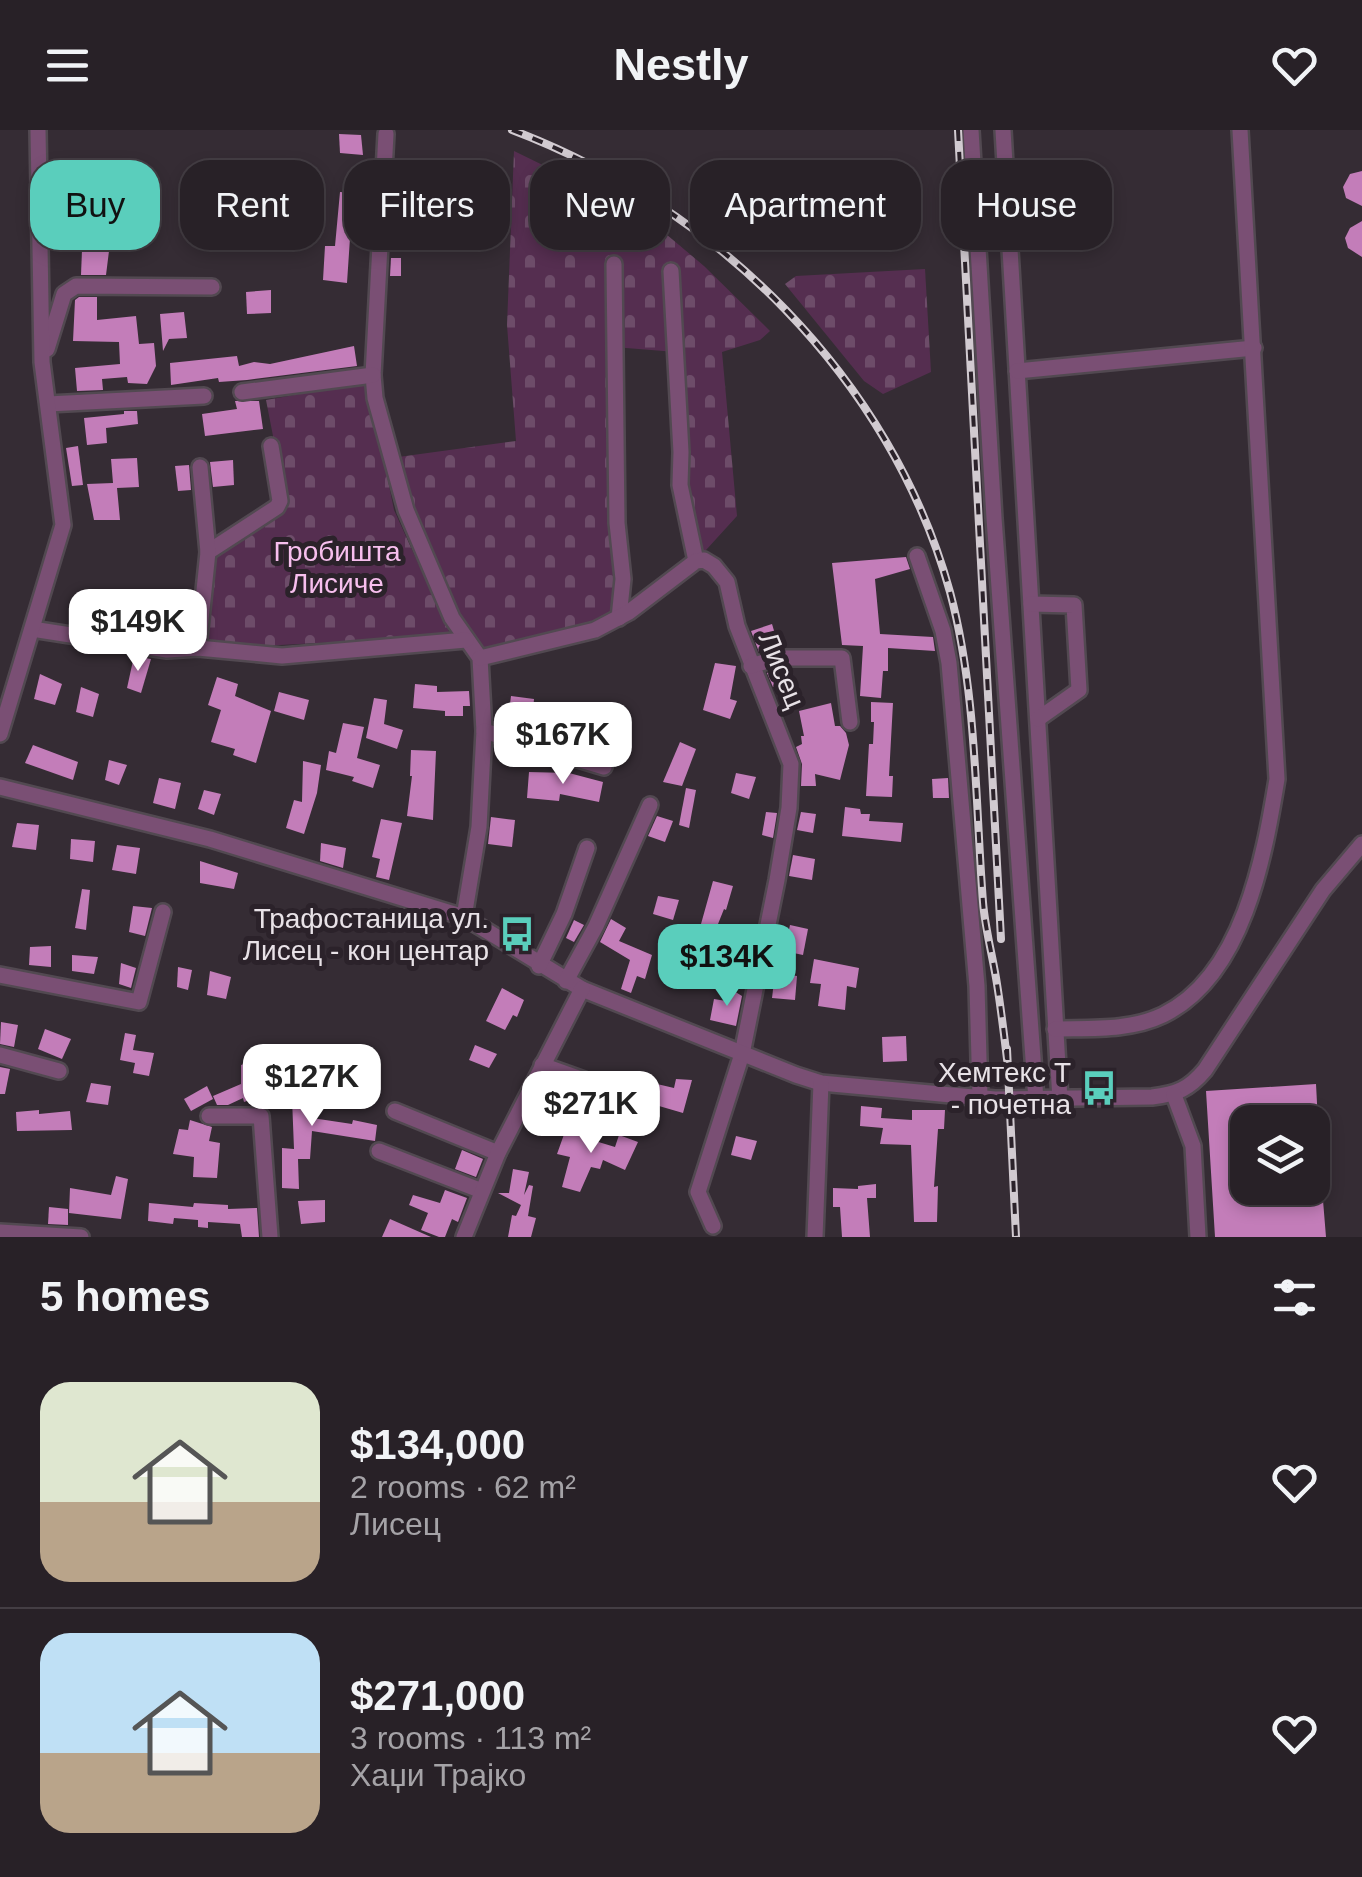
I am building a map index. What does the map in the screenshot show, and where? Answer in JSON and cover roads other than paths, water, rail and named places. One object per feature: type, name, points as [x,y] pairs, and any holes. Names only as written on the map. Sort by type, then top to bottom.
[{"type":"street","points":[[0,734],[62,525],[42,362],[38,130]]},
{"type":"street","points":[[971,130],[1036,1100]]},
{"type":"street","points":[[1004,130],[1060,1100]]},
{"type":"street","points":[[1056,1029],[1134,1024],[1162,1016],[1188,999],[1210,974],[1242,922],[1266,850],[1277,780],[1240,130]]},
{"type":"street","points":[[386,134],[376,398],[406,510],[428,568],[466,640],[480,658],[484,731],[479,827],[464,917]]},
{"type":"street","points":[[614,264],[617,523],[623,579],[619,618]]},
{"type":"street","points":[[480,658],[567,639],[619,618],[656,594],[696,560],[680,485],[671,271]]},
{"type":"street","points":[[42,362],[68,289],[212,287]]},
{"type":"street","points":[[1017,371],[1254,348]]},
{"type":"street","points":[[242,392],[374,375]]},
{"type":"street","points":[[48,404],[204,396]]},
{"type":"street","points":[[208,552],[277,507],[280,501],[272,446]]},
{"type":"street","points":[[198,648],[208,552],[200,467]]},
{"type":"street","points":[[917,556],[943,631],[949,663],[977,986],[980,1096]]},
{"type":"street","name":"Лисец","points":[[696,560],[714,566],[727,582],[751,666],[791,764],[777,880],[742,1054],[698,1192],[713,1226]]},
{"type":"street","points":[[1031,604],[1074,605],[1079,690],[1038,719]]},
{"type":"street","points":[[32,629],[145,647],[282,656],[466,640]]},
{"type":"street","points":[[751,666],[777,658],[842,658],[850,722]]},
{"type":"street","points":[[484,731],[604,766]]},
{"type":"street","points":[[0,787],[210,840],[464,917],[582,989],[821,1083],[994,1099],[1174,1095],[1190,1087],[1323,890],[1362,844]]},
{"type":"street","points":[[566,981],[596,926],[650,804]]},
{"type":"street","points":[[539,966],[564,914],[587,848]]},
{"type":"street","points":[[1343,864],[1362,860]]},
{"type":"street","points":[[0,975],[139,1002],[163,912]]},
{"type":"street","points":[[464,1237],[498,1153],[582,989]]},
{"type":"street","points":[[0,1055],[60,1071]]},
{"type":"street","points":[[542,1065],[584,1080],[618,1100]]},
{"type":"street","points":[[815,1237],[821,1083]]},
{"type":"street","points":[[1174,1095],[1192,1146],[1198,1237]]},
{"type":"street","points":[[395,1111],[498,1153]]},
{"type":"street","points":[[209,1116],[261,1116],[270,1237]]},
{"type":"street","points":[[379,1151],[482,1192]]},
{"type":"street","points":[[0,1232],[81,1237]]},
{"type":"railway","points":[[512,130],[587,163],[658,205],[725,254],[785,310],[839,372],[885,440],[923,514],[959,630],[974,746],[984,912],[1007,1059]]},
{"type":"railway","points":[[958,130],[1001,939]]},
{"type":"railway","points":[[1007,1049],[1016,1237]]},
{"type":"place","name":"Трафостаница ул. Лисец - кон центар","points":[[517,934]]},
{"type":"place","name":"Хемтекс Т - почетна","points":[[1099,1088]]},
{"type":"park label","name":"Гробишта Лисиче","points":[[337,567]]}]
